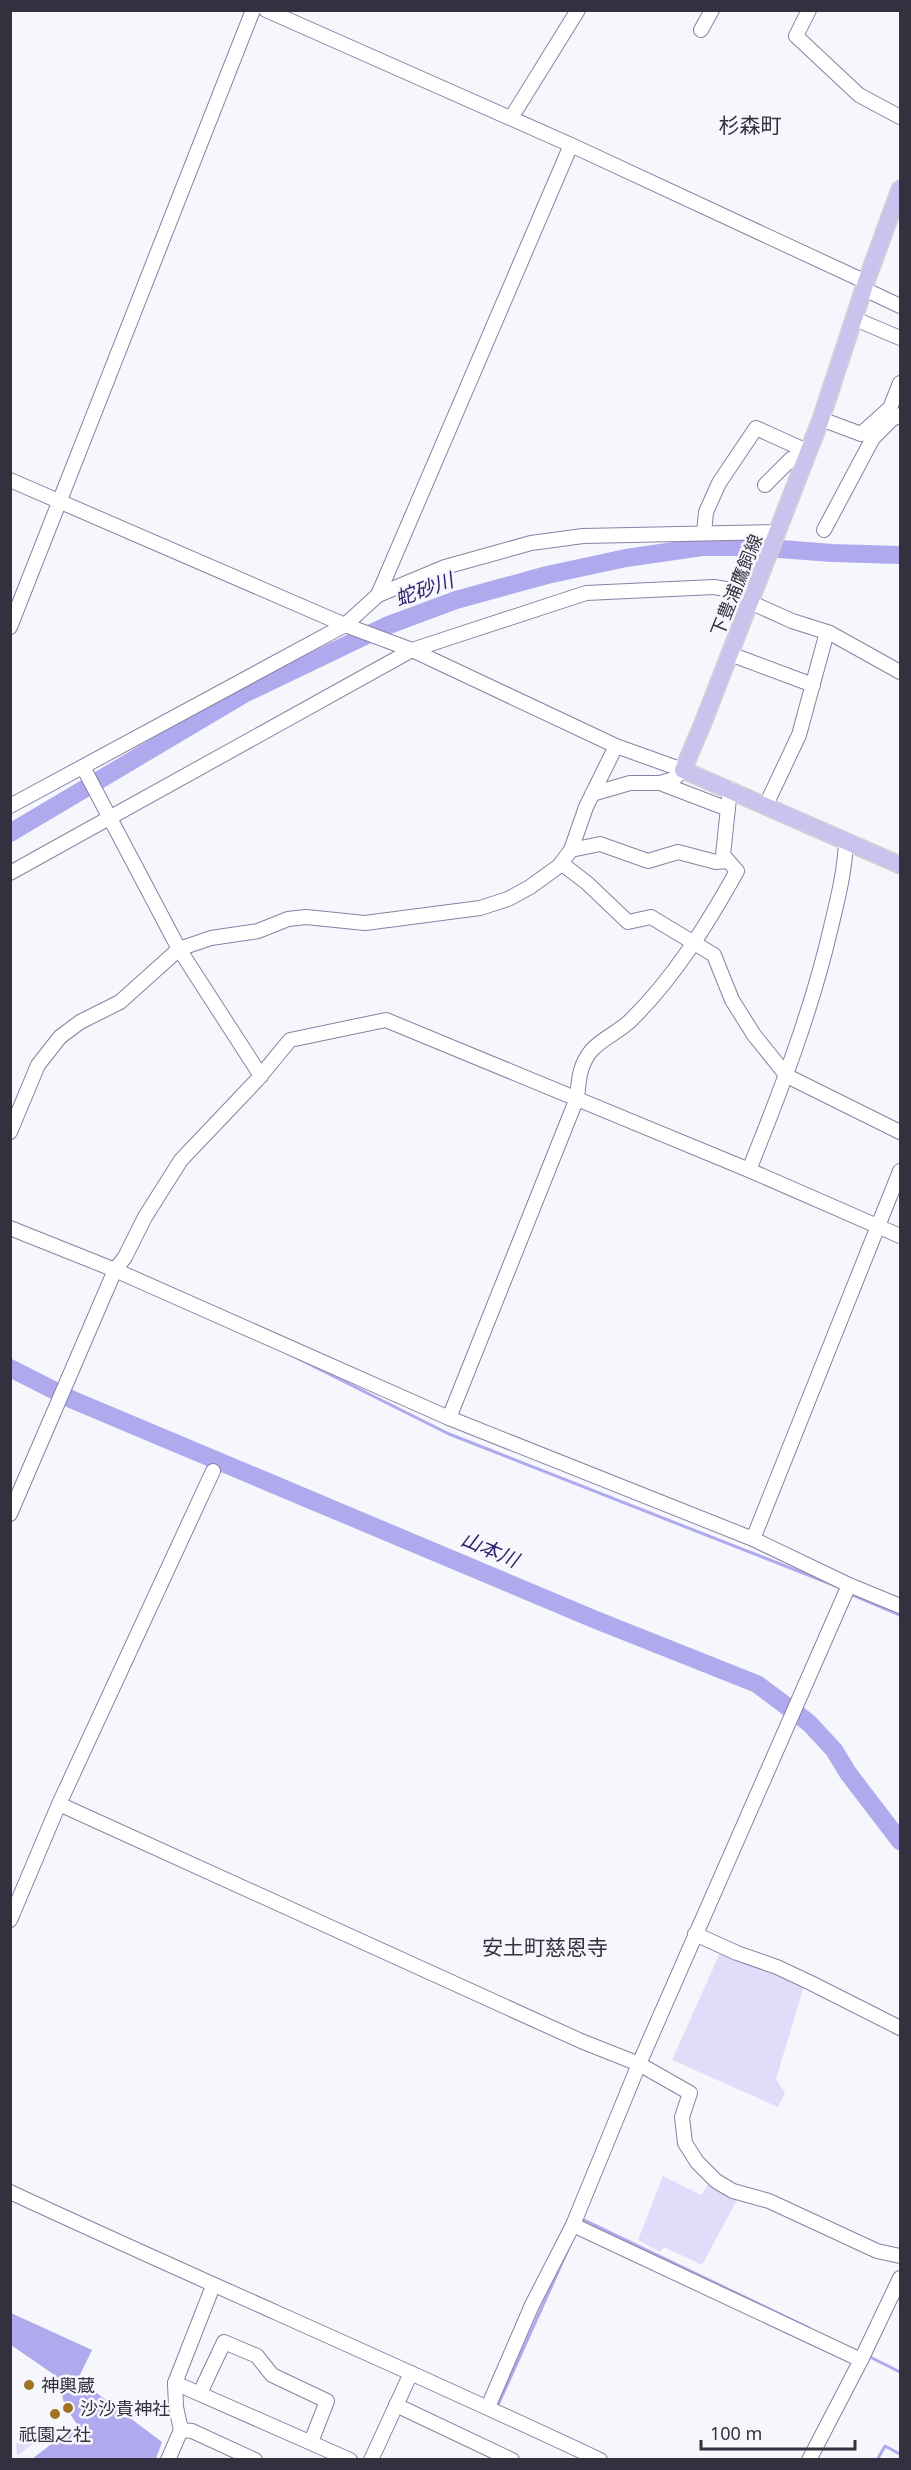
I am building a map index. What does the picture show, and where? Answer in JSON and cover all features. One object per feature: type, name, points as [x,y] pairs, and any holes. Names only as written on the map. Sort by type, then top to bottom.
[{"type":"main road","name":"下豊浦鷹飼線","points":[[683,770],[821,419],[865,285],[900,189]]},
{"type":"main road","points":[[683,770],[900,865]]},
{"type":"street","points":[[10,627],[253,10]]},
{"type":"street","points":[[266,10],[571,145],[865,285],[900,306]]},
{"type":"street","points":[[511,118],[578,10]]},
{"type":"street","points":[[701,30],[712,10]]},
{"type":"street","points":[[809,10],[796,36],[859,95],[900,117]]},
{"type":"street","points":[[378,595],[571,145]]},
{"type":"street","points":[[855,319],[900,338]]},
{"type":"street","points":[[821,419],[861,434],[890,408],[900,383]]},
{"type":"street","points":[[824,530],[873,438],[891,420],[900,415]]},
{"type":"street","points":[[704,533],[705,512],[719,483],[756,428],[807,455]]},
{"type":"street","points":[[765,485],[791,459],[807,455]]},
{"type":"street","points":[[10,480],[345,624],[412,650],[616,746],[683,770],[674,778],[660,783],[630,783],[592,794]]},
{"type":"street","points":[[10,806],[345,624],[378,595],[445,567],[531,543],[583,536],[778,532]]},
{"type":"street","points":[[10,873],[412,650],[586,592],[714,587],[752,598],[792,621],[827,632],[900,672]]},
{"type":"street","points":[[766,805],[791,754],[827,632]]},
{"type":"street","points":[[730,654],[813,685]]},
{"type":"street","points":[[10,1132],[38,1065],[60,1037],[80,1022],[120,1002],[179,949],[210,938],[258,931],[288,919],[306,917],[365,923],[480,908],[530,887],[561,863],[571,850],[592,794],[616,746]]},
{"type":"street","points":[[83,767],[179,949],[261,1076]]},
{"type":"street","points":[[660,783],[728,809]]},
{"type":"street","points":[[449,1418],[578,1098],[579,1070],[592,1050],[631,1021],[668,977],[712,915],[737,871],[723,855],[730,789]]},
{"type":"street","points":[[749,1170],[787,1076],[823,964],[845,865],[846,841]]},
{"type":"street","points":[[571,850],[600,844],[648,861],[678,852],[716,862],[728,861]]},
{"type":"street","points":[[561,863],[587,883],[628,922],[651,917],[714,955],[732,1000],[754,1035],[787,1076],[900,1132]]},
{"type":"street","points":[[10,1514],[115,1270],[125,1257],[145,1217],[181,1160],[261,1076],[290,1040],[386,1020],[578,1098],[900,1236]]},
{"type":"street","points":[[753,1539],[900,1171]]},
{"type":"street","points":[[10,1228],[115,1270],[449,1418],[753,1539],[849,1585],[900,1606]]},
{"type":"street","points":[[10,1920],[16,1891],[59,1804],[213,1471]]},
{"type":"street","points":[[488,2407],[532,2306],[573,2225],[695,1934],[849,1585]]},
{"type":"street","points":[[59,1804],[582,2041],[639,2064],[690,2093],[682,2117],[685,2143],[697,2162],[716,2181],[734,2191],[769,2201],[877,2251],[900,2256]]},
{"type":"street","points":[[695,1934],[737,1953],[777,1967],[900,2028]]},
{"type":"street","points":[[10,2192],[213,2286],[488,2407],[600,2460]]},
{"type":"street","points":[[573,2225],[861,2360]]},
{"type":"street","points":[[809,2460],[900,2278]]},
{"type":"street","points":[[168,2460],[182,2430],[176,2407],[175,2384],[213,2286]]},
{"type":"street","points":[[200,2393],[224,2342],[257,2356],[272,2375],[327,2401],[311,2442]]},
{"type":"street","points":[[371,2460],[411,2373]]},
{"type":"street","points":[[175,2384],[350,2460]]},
{"type":"street","points":[[396,2405],[512,2460]]},
{"type":"street","points":[[182,2430],[192,2431],[255,2460]]},
{"type":"shaded area","points":[[720,1953],[804,1986],[776,2079],[785,2093],[778,2107],[672,2060]]},
{"type":"shaded area","points":[[663,2176],[701,2195],[711,2180],[739,2196],[702,2265],[664,2247],[660,2252],[638,2240]]},
{"type":"shaded area","points":[[11,2313],[92,2350],[78,2379],[162,2442],[156,2459],[32,2459],[77,2424],[65,2406],[62,2385],[56,2376],[11,2345]]},
{"type":"shaded area","points":[[29,2436],[34,2443],[17,2456],[16,2444]]},
{"type":"waterway","name":"蛇砂川","points":[[10,833],[244,694],[386,626],[456,600],[547,575],[626,558],[702,547],[754,547],[900,555]]},
{"type":"waterway","points":[[285,1352],[449,1434],[836,1586]]},
{"type":"waterway","name":"山本川","points":[[10,1368],[73,1400],[596,1620],[757,1684],[809,1723],[834,1750],[848,1773],[900,1841]]},
{"type":"waterway","points":[[853,1595],[900,1615]]},
{"type":"waterway","points":[[581,2220],[809,2328]]},
{"type":"waterway","points":[[498,2405],[570,2245]]},
{"type":"waterway","points":[[868,2356],[900,2372]]},
{"type":"waterway","points":[[877,2460],[885,2446],[900,2454]]},
{"type":"place","name":"神輿蔵","points":[[29,2385]]},
{"type":"place","name":"沙沙貴神社","points":[[68,2408]]},
{"type":"place","name":"祇園之社","points":[[55,2414]]},
{"type":"district","name":"杉森町","points":[[750,125]]},
{"type":"district","name":"安土町慈恩寺","points":[[545,1947]]}]
